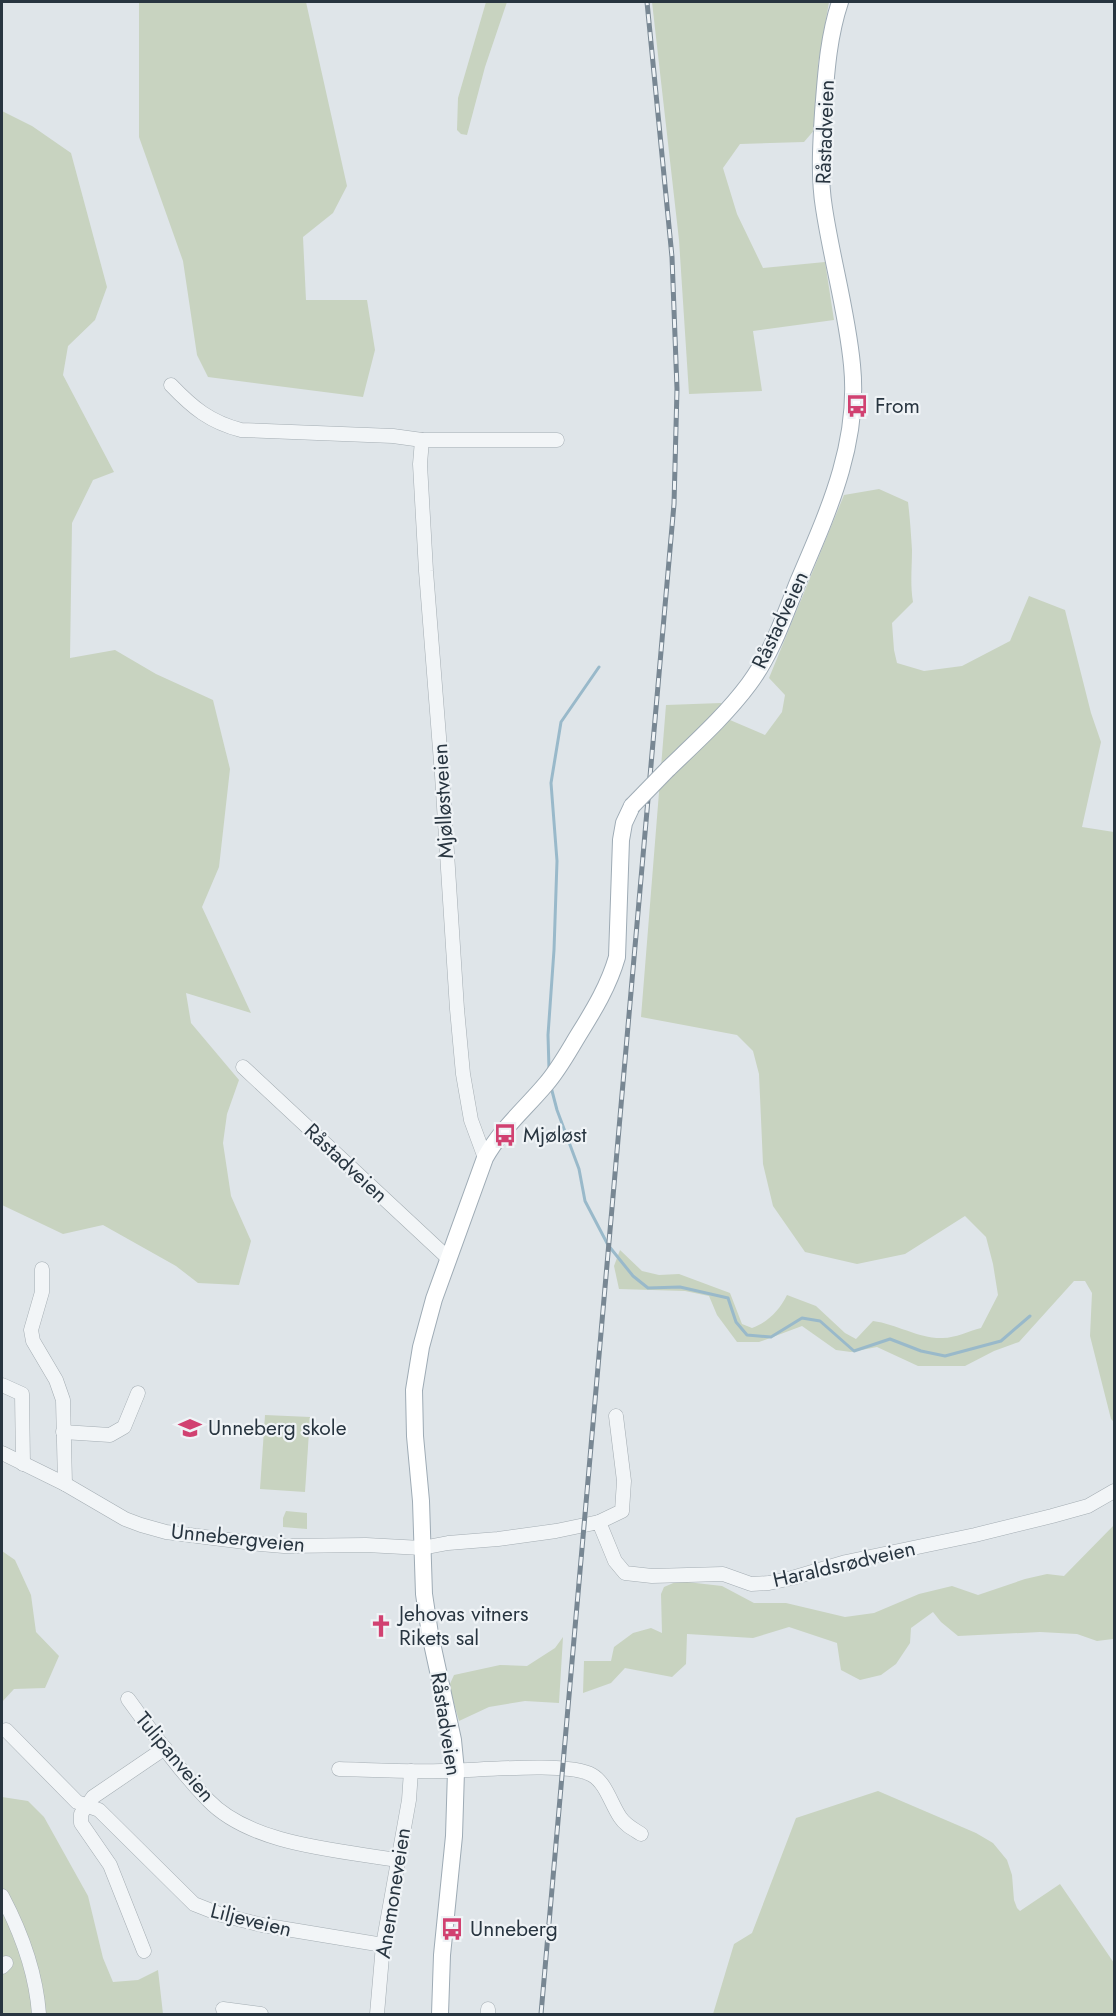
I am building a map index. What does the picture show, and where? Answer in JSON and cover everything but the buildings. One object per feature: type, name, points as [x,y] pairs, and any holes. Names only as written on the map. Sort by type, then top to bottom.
[{"type":"main road","name":"Råstadveien","points":[[441,2014],[442,1955],[455,1827],[456,1771],[453,1740],[424,1594],[414,1390],[425,1330],[485,1158],[506,1125],[532,1100],[558,1069],[598,1003],[613,971],[617,957],[621,840],[627,815],[632,806],[728,710],[765,660],[826,517],[843,464],[852,414],[852,367],[848,333],[824,206],[821,170],[829,45],[840,2]]},
{"type":"street","points":[[171,386],[192,407],[222,425],[241,430],[393,436],[422,440],[557,440]]},
{"type":"street","name":"Mjølløstveien","points":[[422,440],[420,464],[425,559],[457,1009],[463,1074],[471,1120],[485,1158]]},
{"type":"street","name":"Råstadveien","points":[[243,1067],[449,1259]]},
{"type":"street","points":[[42,1269],[42,1292],[32,1330],[33,1341],[56,1380],[63,1400],[66,1484]]},
{"type":"street","points":[[2,1386],[22,1394],[23,1464]]},
{"type":"street","points":[[63,1432],[110,1435],[124,1427],[138,1393]]},
{"type":"street","points":[[422,1548],[556,1531],[599,1522],[622,1511],[624,1480],[616,1416]]},
{"type":"street","name":"Unnebergveien","points":[[2,1453],[66,1484],[125,1519],[166,1532],[284,1546],[366,1545],[422,1548]]},
{"type":"street","name":"Haraldsrødveien","points":[[599,1522],[615,1561],[625,1573],[651,1576],[723,1574],[751,1584],[769,1583],[846,1562],[1053,1516],[1088,1506],[1114,1491]]},
{"type":"street","name":"Tulipanveien","points":[[128,1699],[165,1749],[209,1801],[239,1823],[289,1842],[397,1860]]},
{"type":"street","name":"Liljeveien","points":[[6,1730],[77,1802],[99,1810],[194,1904],[206,1910],[262,1925],[383,1945]]},
{"type":"street","points":[[144,1951],[110,1865],[81,1823],[81,1814],[93,1797],[165,1749]]},
{"type":"street","points":[[339,1769],[456,1771],[528,1768],[563,1769],[589,1774],[599,1781],[628,1827],[641,1834]]},
{"type":"street","name":"Anemoneveien","points":[[377,2014],[383,1945],[409,1800],[411,1771]]},
{"type":"street","points":[[2,1896],[32,1969],[39,2014]]},
{"type":"street","points":[[223,2009],[261,2014]]},
{"type":"green space","points":[[139,2],[306,2],[347,186],[333,213],[303,237],[306,300],[367,300],[375,350],[363,397],[208,377],[197,355],[183,261],[139,137]]},
{"type":"green space","points":[[486,2],[507,2],[485,67],[467,135],[457,130],[458,98]]},
{"type":"green space","points":[[652,2],[829,2],[818,64],[816,128],[804,142],[740,144],[723,168],[737,214],[763,268],[825,262],[834,320],[753,331],[762,391],[689,394],[679,240]]},
{"type":"green space","points":[[2,111],[32,126],[71,153],[107,287],[95,320],[68,346],[63,375],[114,472],[93,480],[72,523],[70,658],[115,650],[156,674],[213,700],[230,769],[219,867],[202,907],[251,1013],[186,993],[191,1023],[239,1080],[227,1114],[223,1143],[231,1196],[251,1241],[239,1285],[198,1283],[176,1266],[103,1225],[63,1234],[2,1205]]},
{"type":"green space","points":[[879,489],[908,502],[913,602],[892,623],[897,663],[924,671],[962,666],[1010,641],[1029,596],[1065,610],[1091,713],[1101,742],[1082,827],[1114,832],[1114,1422],[1111,1419],[1090,1336],[1092,1293],[1085,1281],[1074,1281],[1019,1342],[994,1351],[965,1366],[918,1366],[877,1347],[851,1352],[836,1350],[802,1326],[759,1342],[737,1342],[717,1315],[709,1296],[685,1291],[619,1289],[614,1266],[620,1250],[642,1271],[659,1275],[679,1274],[730,1293],[742,1324],[752,1328],[763,1323],[772,1315],[787,1295],[816,1306],[845,1333],[856,1339],[873,1321],[934,1338],[948,1338],[962,1334],[981,1328],[998,1295],[986,1237],[965,1216],[905,1254],[857,1264],[805,1252],[773,1206],[763,1164],[759,1074],[753,1051],[737,1035],[641,1017],[666,705],[721,703],[730,720],[765,735],[782,712],[785,695],[769,678],[844,495]]},
{"type":"green space","name":"Unneberg skole","points":[[265,1415],[310,1417],[305,1492],[260,1489]]},
{"type":"green space","points":[[286,1511],[307,1513],[307,1529],[283,1527]]},
{"type":"green space","points":[[1114,1525],[1113,1639],[1097,1641],[1077,1634],[1040,1632],[958,1636],[933,1612],[911,1628],[910,1643],[896,1664],[881,1675],[860,1680],[841,1670],[837,1643],[789,1627],[753,1638],[687,1634],[686,1664],[672,1677],[625,1668],[611,1683],[583,1693],[584,1661],[611,1661],[614,1647],[633,1633],[651,1628],[662,1633],[661,1594],[664,1587],[678,1581],[722,1586],[754,1603],[786,1603],[845,1617],[874,1613],[919,1594],[952,1586],[978,1595],[1047,1574],[1064,1576]]},
{"type":"green space","points":[[2,1551],[15,1560],[31,1595],[36,1632],[59,1656],[45,1688],[14,1689],[2,1702]]},
{"type":"green space","points":[[563,1637],[559,1703],[525,1701],[489,1707],[459,1721],[449,1686],[454,1675],[500,1665],[527,1666],[555,1648]]},
{"type":"green space","points":[[878,1791],[976,1833],[993,1843],[1007,1860],[1012,1875],[1014,1900],[1020,1911],[1060,1884],[1114,1963],[1114,2014],[713,2014],[734,1944],[752,1933],[796,1818]]},
{"type":"green space","points":[[2,1797],[28,1801],[44,1817],[88,1896],[103,1958],[113,1982],[138,1980],[158,1970],[163,2014],[2,2014]]},
{"type":"waterway","points":[[549,1069],[548,1035],[557,861],[551,783],[561,722],[599,667]]},
{"type":"waterway","points":[[551,1087],[579,1169],[585,1201],[608,1245],[633,1276],[648,1288],[680,1287],[728,1298],[736,1322],[747,1335],[771,1337],[802,1318],[820,1321],[854,1351],[890,1339],[921,1351],[945,1356],[1001,1341],[1030,1316]]},
{"type":"railway","points":[[541,2014],[674,504],[677,389],[672,257],[647,2]]},
{"type":"place","name":"From","points":[[857,406]]},
{"type":"place","name":"Mjøløst","points":[[505,1135]]},
{"type":"place","name":"Unneberg skole","points":[[190,1428]]},
{"type":"place","name":"Jehovas vitners Rikets sal","points":[[381,1626]]},
{"type":"place","name":"Unneberg","points":[[452,1929]]}]
